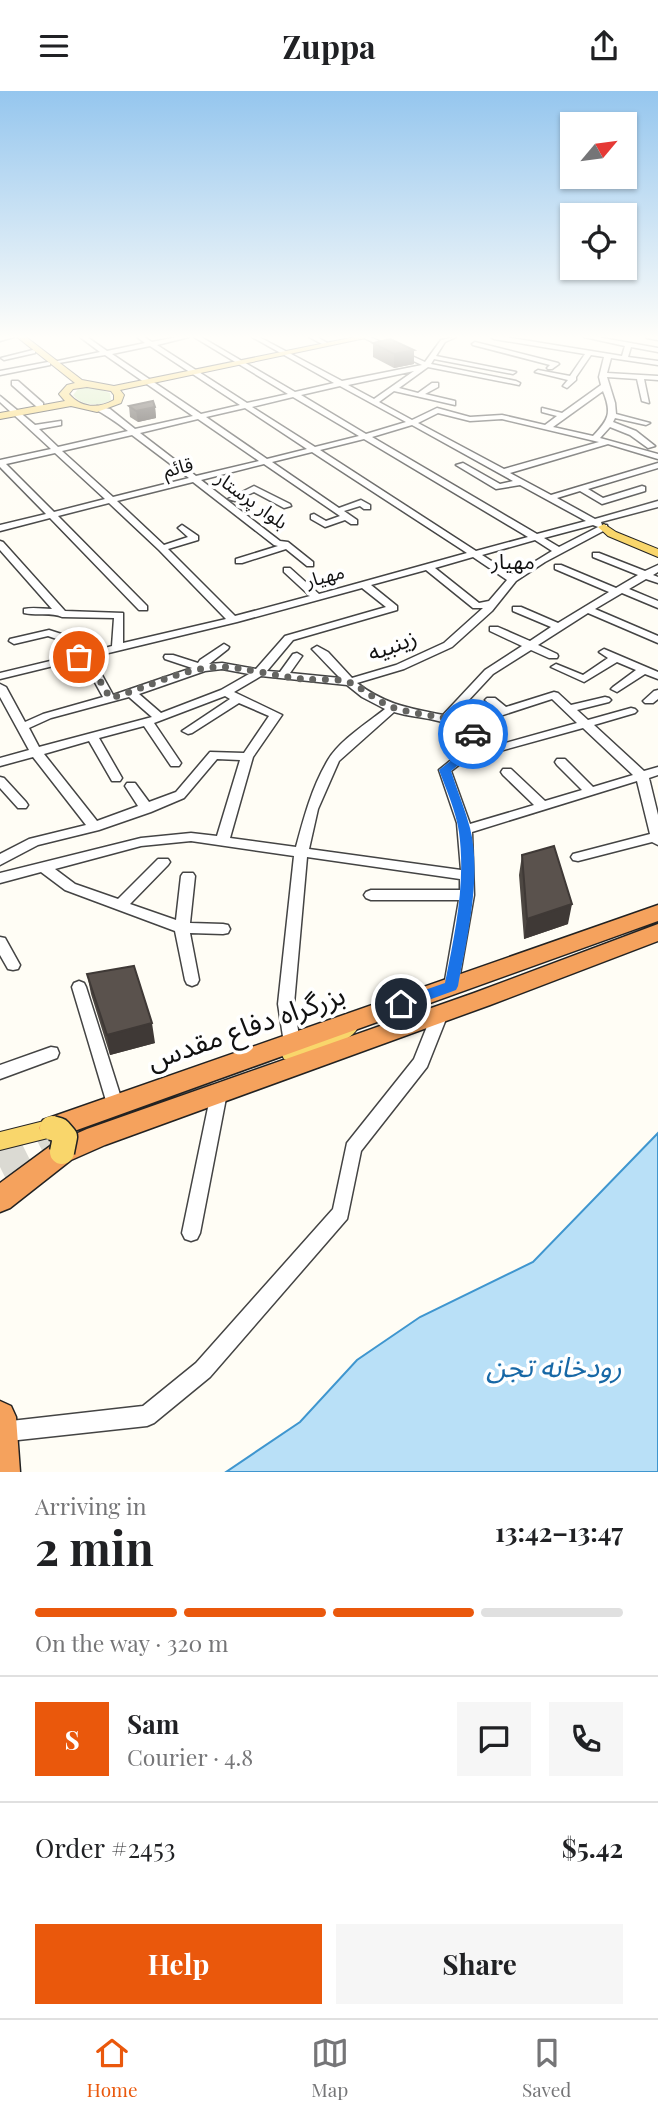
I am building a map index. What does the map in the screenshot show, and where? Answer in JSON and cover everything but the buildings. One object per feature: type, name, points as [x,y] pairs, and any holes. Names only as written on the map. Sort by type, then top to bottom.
[{"type":"highway","name":"بزرگراه دفاع مقدس","points":[[71,1134],[115,1104],[289,1049],[380,1011],[658,913]]},
{"type":"highway","points":[[3,1200],[71,1134],[219,1093],[658,932]]},
{"type":"highway","points":[[1,1424],[3,1472]]},
{"type":"main road","points":[[15,412],[61,401]]},
{"type":"main road","points":[[0,415],[62,401]]},
{"type":"main road","points":[[74,401],[97,408],[114,405],[117,401]]},
{"type":"main road","points":[[600,524],[658,544]]},
{"type":"main road","points":[[600,524],[612,534],[658,553]]},
{"type":"main road","points":[[0,1141],[71,1134]]},
{"type":"street","points":[[4,401],[207,590],[233,619]]},
{"type":"street","points":[[36,401],[40,405]]},
{"type":"street","points":[[175,401],[345,517]]},
{"type":"street","points":[[239,401],[477,553],[513,579]]},
{"type":"street","points":[[0,463],[262,401]]},
{"type":"street","points":[[303,401],[559,551]]},
{"type":"street","points":[[446,401],[452,403]]},
{"type":"street","points":[[546,428],[584,401]]},
{"type":"street","points":[[594,439],[612,420],[615,409],[612,401]]},
{"type":"street","points":[[374,402],[600,524]]},
{"type":"street","name":"بلوار پرستار","points":[[114,405],[139,431],[277,543],[286,545],[310,563]]},
{"type":"street","name":"بلوار پرستار","points":[[97,408],[107,411],[139,431]]},
{"type":"street","points":[[545,409],[564,416]]},
{"type":"street","points":[[412,423],[437,410],[470,419],[502,417],[609,442],[658,457]]},
{"type":"street","points":[[612,420],[649,421],[633,433]]},
{"type":"street","points":[[612,420],[654,444]]},
{"type":"street","points":[[33,428],[58,423]]},
{"type":"street","name":"قائم","points":[[0,528],[412,423]]},
{"type":"street","points":[[503,472],[609,442]]},
{"type":"street","points":[[637,450],[654,444]]},
{"type":"street","points":[[478,459],[460,465],[499,487],[520,482]]},
{"type":"street","points":[[0,463],[143,608]]},
{"type":"street","points":[[549,498],[658,465]]},
{"type":"street","name":"بلوار پرستار","points":[[199,478],[286,540],[286,545]]},
{"type":"street","points":[[581,488],[602,501],[642,489]]},
{"type":"street","points":[[232,499],[254,489],[287,506]]},
{"type":"street","points":[[314,517],[325,524],[345,517],[361,503],[367,507]]},
{"type":"street","name":"مهیار","points":[[0,676],[233,619],[534,538],[600,524],[658,504]]},
{"type":"street","points":[[552,511],[567,507]]},
{"type":"street","name":"زینبیه","points":[[203,668],[222,666],[282,676],[349,682],[400,667],[448,645],[492,604],[513,579],[600,524]]},
{"type":"street","points":[[162,548],[195,538],[182,528]]},
{"type":"street","points":[[0,544],[62,614],[120,615],[117,648]]},
{"type":"street","points":[[239,561],[286,545]]},
{"type":"street","points":[[596,555],[658,580]]},
{"type":"street","points":[[428,567],[477,606],[492,604]]},
{"type":"street","points":[[558,567],[658,605]]},
{"type":"street","points":[[446,717],[489,673],[587,609],[658,569]]},
{"type":"street","points":[[287,570],[317,597]]},
{"type":"street","points":[[331,579],[343,590]]},
{"type":"street","points":[[0,762],[160,718],[225,692],[259,673],[289,638],[393,608],[363,585]]},
{"type":"street","points":[[517,609],[559,627]]},
{"type":"street","points":[[587,609],[658,640]]},
{"type":"street","points":[[28,611],[58,611]]},
{"type":"street","points":[[494,629],[530,646],[584,679],[616,657]]},
{"type":"street","points":[[14,641],[49,633],[104,651]]},
{"type":"street","points":[[203,668],[204,662],[224,647]]},
{"type":"street","points":[[317,649],[327,655],[349,682],[369,696],[413,714],[446,717],[462,724],[479,744],[445,770],[465,830],[467,875],[467,895],[451,986]]},
{"type":"street","points":[[604,652],[658,676]]},
{"type":"street","points":[[85,655],[110,698]]},
{"type":"street","points":[[282,676],[297,656]]},
{"type":"street","points":[[169,657],[203,668]]},
{"type":"street","points":[[22,727],[47,716],[131,693],[203,668]]},
{"type":"street","points":[[617,689],[645,670]]},
{"type":"street","points":[[0,687],[36,752],[94,827]]},
{"type":"street","points":[[222,842],[247,757],[276,715],[225,692]]},
{"type":"street","points":[[131,693],[160,718]]},
{"type":"street","points":[[462,724],[554,695],[642,776],[653,805],[657,839],[578,857]]},
{"type":"street","points":[[188,731],[239,698]]},
{"type":"street","points":[[491,700],[504,711]]},
{"type":"street","points":[[569,709],[605,700]]},
{"type":"street","points":[[289,1049],[286,1004],[301,854],[312,809],[334,760],[393,708]]},
{"type":"street","points":[[456,761],[631,711]]},
{"type":"street","points":[[147,723],[175,763]]},
{"type":"street","points":[[93,736],[116,778]]},
{"type":"street","points":[[0,860],[34,842],[94,827],[180,796],[214,755],[247,757]]},
{"type":"street","points":[[561,762],[591,792]]},
{"type":"street","points":[[465,830],[658,771]]},
{"type":"street","points":[[507,772],[543,806]]},
{"type":"street","points":[[0,781],[22,805]]},
{"type":"street","points":[[131,786],[147,809]]},
{"type":"street","points":[[2,875],[45,868],[166,837],[191,837],[467,875]]},
{"type":"street","points":[[121,905],[163,862]]},
{"type":"street","points":[[45,868],[70,887],[182,928],[223,929]]},
{"type":"street","points":[[188,876],[182,928],[192,980]]},
{"type":"street","points":[[371,895],[467,895]]},
{"type":"street","points":[[0,942],[13,965]]},
{"type":"street","points":[[79,987],[115,1104]]},
{"type":"street","points":[[1,1424],[147,1416],[203,1370],[341,1213],[353,1148],[421,1062],[440,1014]]},
{"type":"street","points":[[0,1072],[51,1053]]},
{"type":"street","points":[[191,1233],[219,1093]]},
{"type":"green space","points":[[82,401],[107,401],[101,404]]},
{"type":"water","name":"رودخانه تجن","points":[[658,1133],[658,1472],[226,1472],[300,1422],[357,1360],[420,1317],[533,1262]]},
{"type":"tunnel","points":[[90,1128],[269,1061]]},
{"type":"tunnel","points":[[0,1167],[44,1145],[95,1126]]},
{"type":"way so far","points":[[79,657],[85,655],[110,698],[203,668],[222,666],[304,679],[349,682],[393,708],[413,714],[446,717],[464,725],[473,734]]},
{"type":"district","name":"مهیار","points":[[513,562]]},
{"type":"route","points":[[401,1004],[451,986],[467,905],[467,875],[465,830],[445,770],[479,744],[473,734]]}]
